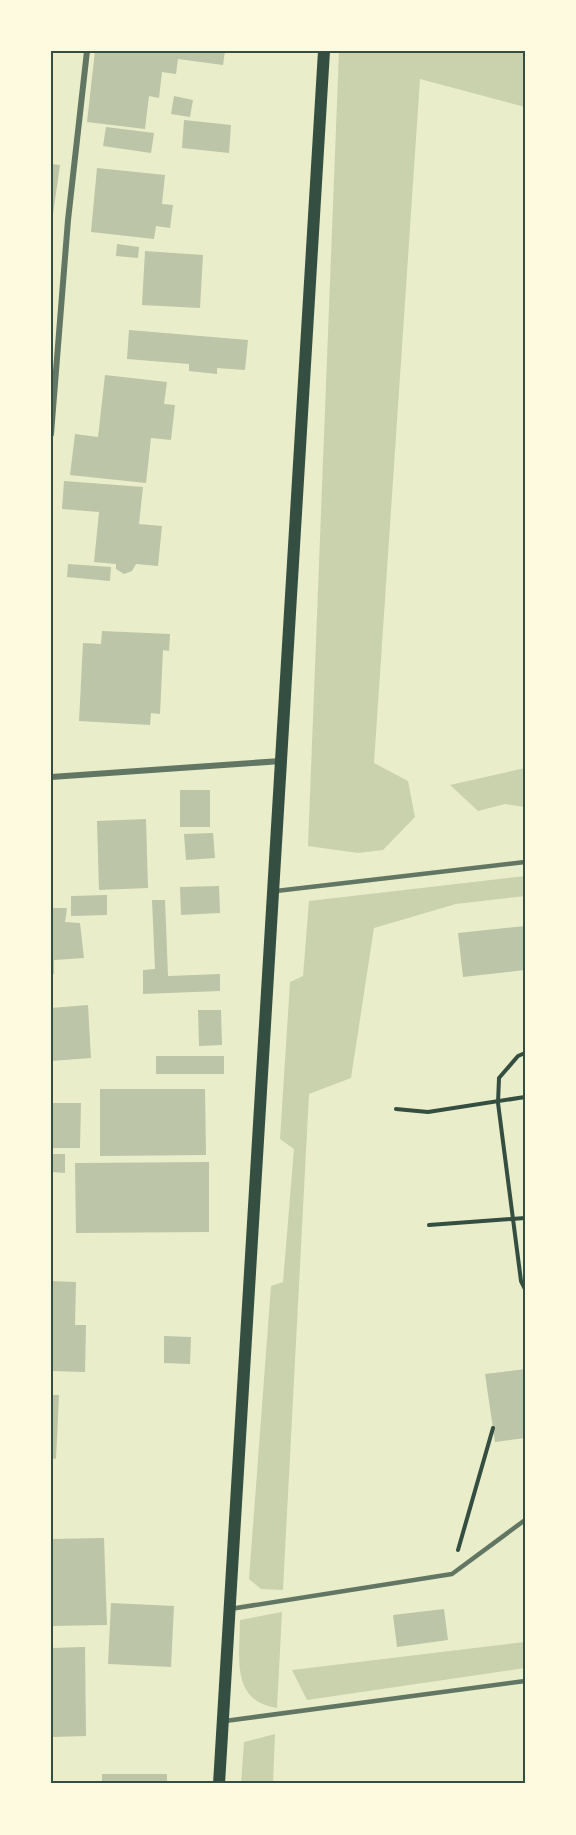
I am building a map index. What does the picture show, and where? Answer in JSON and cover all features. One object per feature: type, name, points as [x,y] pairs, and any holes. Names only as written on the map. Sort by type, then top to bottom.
[{"type":"main road","points":[[219,1784],[324,51]]},
{"type":"street","points":[[51,434],[68,220],[87,51]]},
{"type":"street","points":[[51,777],[281,761]]},
{"type":"lane","points":[[273,891],[525,862]]},
{"type":"lane","points":[[230,1609],[452,1574],[525,1520]]},
{"type":"lane","points":[[223,1721],[525,1681]]},
{"type":"path","points":[[525,1053],[518,1056],[499,1078],[498,1103],[521,1281],[525,1289]]},
{"type":"path","points":[[396,1109],[428,1112],[498,1103],[525,1097]]},
{"type":"path","points":[[429,1226],[525,1218]]},
{"type":"path","points":[[452,1574],[493,1428]]},
{"type":"green space","points":[[339,51],[525,51],[525,107],[420,79],[374,763],[408,781],[415,817],[383,850],[358,853],[308,846]]},
{"type":"green space","points":[[525,768],[525,807],[505,804],[478,811],[450,785]]},
{"type":"green space","points":[[525,876],[525,896],[456,904],[374,928],[351,1078],[309,1094],[283,1590],[261,1589],[249,1579],[271,1286],[283,1282],[294,1149],[280,1139],[290,982],[303,976],[309,901]]},
{"type":"green space","points":[[282,1612],[277,1708],[262,1704],[251,1696],[245,1687],[239,1662],[240,1620]]},
{"type":"green space","points":[[525,1642],[525,1668],[307,1700],[292,1670]]},
{"type":"green space","points":[[275,1734],[273,1784],[241,1784],[244,1742]]},
{"type":"building","points":[[95,51],[225,51],[223,65],[178,59],[176,74],[162,72],[159,98],[149,96],[145,129],[87,122]]},
{"type":"building","points":[[174,96],[193,100],[190,117],[171,114]]},
{"type":"building","points":[[184,120],[231,125],[229,153],[182,148]]},
{"type":"building","points":[[106,127],[154,133],[151,153],[103,146]]},
{"type":"building","points":[[51,164],[60,165],[52,221],[51,221]]},
{"type":"building","points":[[97,168],[165,175],[162,204],[173,205],[170,228],[156,226],[154,239],[91,232]]},
{"type":"building","points":[[117,244],[139,247],[138,258],[116,256]]},
{"type":"building","points":[[145,251],[203,255],[200,308],[142,305]]},
{"type":"building","points":[[129,330],[248,340],[245,370],[217,368],[217,374],[189,371],[189,364],[127,359]]},
{"type":"building","points":[[105,375],[167,382],[164,404],[175,405],[171,440],[151,438],[146,483],[70,475],[75,434],[98,437]]},
{"type":"building","points":[[64,481],[143,487],[139,524],[162,526],[158,566],[136,564],[132,571],[124,574],[116,569],[116,564],[94,562],[99,512],[62,509]]},
{"type":"building","points":[[68,564],[111,567],[110,581],[67,577]]},
{"type":"building","points":[[102,631],[170,634],[169,651],[163,650],[160,714],[151,713],[150,725],[79,721],[83,643],[101,644]]},
{"type":"building","points":[[180,790],[210,790],[210,827],[180,827]]},
{"type":"building","points":[[146,819],[148,888],[99,890],[97,821]]},
{"type":"building","points":[[213,833],[215,858],[186,860],[184,834]]},
{"type":"building","points":[[219,886],[220,913],[181,915],[180,887]]},
{"type":"building","points":[[107,895],[107,915],[71,916],[71,896]]},
{"type":"building","points":[[152,900],[165,900],[168,976],[220,974],[220,991],[143,994],[143,970],[155,969]]},
{"type":"building","points":[[51,908],[67,908],[65,922],[80,923],[84,958],[54,960],[54,974],[51,974]]},
{"type":"building","points":[[525,926],[525,970],[463,977],[458,933]]},
{"type":"building","points":[[88,1005],[91,1058],[51,1061],[51,1008]]},
{"type":"building","points":[[198,1010],[221,1010],[222,1045],[199,1046]]},
{"type":"building","points":[[156,1056],[224,1056],[224,1074],[156,1074]]},
{"type":"building","points":[[100,1089],[205,1089],[206,1155],[100,1156]]},
{"type":"building","points":[[51,1103],[81,1103],[80,1148],[51,1148]]},
{"type":"building","points":[[51,1154],[65,1154],[65,1173],[51,1172]]},
{"type":"building","points":[[209,1162],[209,1232],[76,1233],[75,1163]]},
{"type":"building","points":[[51,1281],[76,1282],[75,1325],[86,1325],[85,1372],[51,1371]]},
{"type":"building","points":[[164,1336],[191,1337],[190,1364],[164,1363]]},
{"type":"building","points":[[525,1369],[525,1438],[495,1442],[485,1374]]},
{"type":"building","points":[[51,1395],[59,1395],[56,1459],[51,1458]]},
{"type":"building","points":[[104,1538],[107,1625],[51,1626],[51,1539]]},
{"type":"building","points":[[111,1603],[174,1606],[171,1667],[108,1664]]},
{"type":"building","points":[[444,1609],[448,1640],[397,1647],[393,1615]]},
{"type":"building","points":[[85,1647],[86,1736],[51,1737],[51,1648]]},
{"type":"building","points":[[102,1774],[167,1774],[167,1784],[102,1784]]}]
